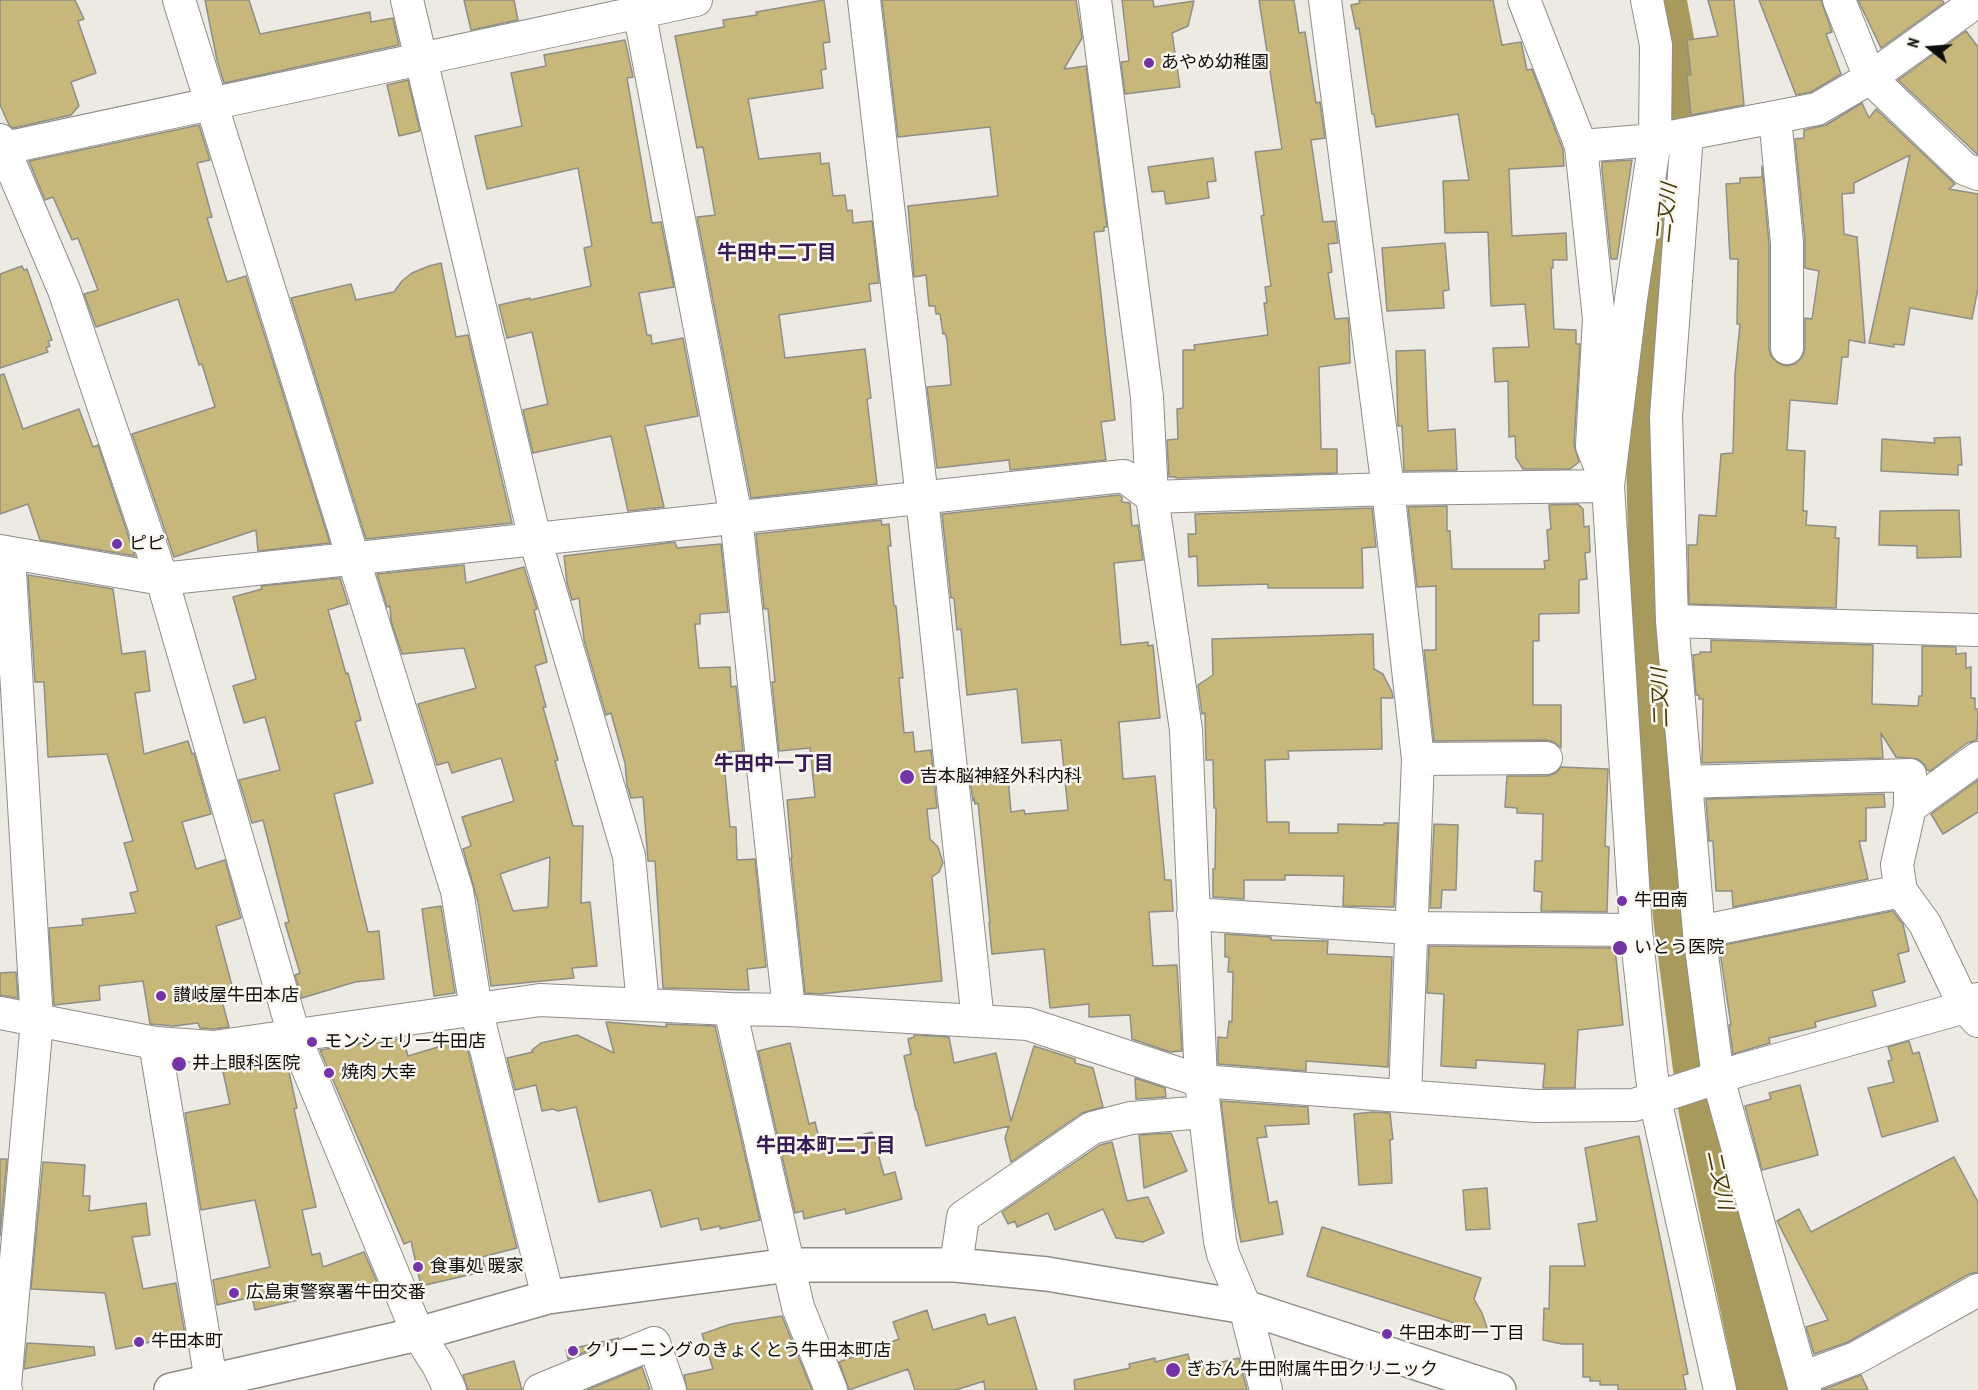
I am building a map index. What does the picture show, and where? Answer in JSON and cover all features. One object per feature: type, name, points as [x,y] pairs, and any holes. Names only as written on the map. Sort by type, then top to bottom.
[{"type":"street","points":[[179,0],[457,891],[476,1009],[548,1297]]},
{"type":"street","points":[[407,0],[535,539],[629,856],[643,1005]]},
{"type":"street","points":[[450,1390],[438,1365],[418,1334],[294,1035],[162,579],[64,290],[1,146],[212,105],[421,59],[638,6],[696,0]]},
{"type":"street","points":[[864,0],[922,498],[978,1021]]},
{"type":"street","points":[[1095,0],[1148,397],[1152,497],[1186,730],[1204,1113],[1220,1241],[1245,1307],[1266,1390]]},
{"type":"street","points":[[1325,0],[1388,489],[1418,759],[1406,1096]]},
{"type":"street","points":[[1524,0],[1581,146],[1599,319],[1592,446],[1608,486]]},
{"type":"street","points":[[1647,0],[1656,45],[1655,140],[1629,317],[1608,486],[1636,930],[1662,1097],[1720,1390]]},
{"type":"street","points":[[1839,0],[1870,78],[1965,169],[1978,174]]},
{"type":"street","points":[[638,6],[736,517],[789,1010]]},
{"type":"street","points":[[1581,146],[1655,140],[1817,109],[1870,78],[1966,9]]},
{"type":"street","points":[[1776,117],[1787,243],[1787,348]]},
{"type":"street","points":[[1687,134],[1666,416],[1672,621],[1712,1081],[1804,1384],[1856,1358],[1978,1290]]},
{"type":"street","points":[[1629,317],[1672,320]]},
{"type":"street","points":[[6,1390],[37,1021],[10,572],[6,552],[162,579],[1125,476],[1152,497],[1388,489],[1608,486]]},
{"type":"street","points":[[1672,621],[1978,630]]},
{"type":"street","points":[[1418,759],[1546,758]]},
{"type":"street","points":[[1910,807],[1978,758]]},
{"type":"street","points":[[0,1013],[155,1043],[214,1047],[540,1000],[789,1010],[1028,1024],[1201,1081],[1536,1106],[1634,1105],[1741,1070],[1974,1009],[1925,924],[1901,891],[1897,866],[1910,807],[1910,775],[1686,782]]},
{"type":"street","points":[[1699,932],[1901,891]]},
{"type":"street","points":[[1194,914],[1411,928],[1636,930]]},
{"type":"street","points":[[730,1009],[798,1307],[831,1390]]},
{"type":"street","points":[[155,1043],[211,1381]]},
{"type":"street","points":[[956,1265],[963,1217],[1092,1128],[1131,1118],[1204,1113]]},
{"type":"street","points":[[171,1390],[418,1334],[548,1297],[789,1265],[956,1265],[1047,1274],[1245,1307],[1499,1390]]},
{"type":"street","points":[[540,1390],[654,1343],[670,1390]]},
{"type":"building","points":[[0,0],[75,0],[84,19],[78,21],[96,73],[71,82],[79,106],[71,115],[13,128],[9,125],[0,105]]},
{"type":"building","points":[[205,0],[249,0],[260,34],[370,12],[371,22],[393,18],[399,45],[224,83]]},
{"type":"building","points":[[464,0],[514,0],[518,20],[471,30]]},
{"type":"building","points":[[824,0],[830,42],[823,43],[826,69],[821,70],[823,88],[748,99],[759,159],[820,153],[821,164],[829,163],[833,196],[845,195],[847,211],[852,210],[853,223],[872,221],[879,283],[869,284],[871,301],[779,315],[785,358],[865,349],[871,398],[867,399],[877,484],[751,498],[697,217],[715,215],[703,147],[697,148],[675,36],[724,27],[723,20],[757,15],[756,12]]},
{"type":"building","points":[[882,0],[1076,0],[1082,38],[1064,69],[1086,66],[1107,227],[1104,227],[1104,231],[1094,232],[1115,420],[1101,422],[1106,460],[1010,470],[1009,460],[937,468],[927,387],[951,385],[947,340],[945,333],[943,334],[940,314],[936,314],[935,306],[929,306],[926,275],[914,277],[908,206],[998,196],[990,127],[898,137]]},
{"type":"building","points":[[1122,0],[1153,0],[1154,7],[1194,1],[1188,26],[1172,33],[1180,87],[1125,94],[1121,62],[1129,61]]},
{"type":"building","points":[[1259,0],[1294,0],[1299,33],[1305,32],[1316,103],[1320,102],[1325,138],[1311,140],[1323,222],[1335,221],[1338,243],[1328,244],[1332,272],[1328,273],[1335,319],[1348,318],[1349,328],[1350,363],[1319,367],[1321,449],[1337,449],[1337,473],[1169,477],[1167,440],[1178,439],[1177,409],[1183,408],[1183,350],[1195,350],[1194,345],[1268,335],[1264,303],[1267,303],[1265,287],[1271,286],[1255,152],[1282,149]]},
{"type":"building","points":[[1359,0],[1493,0],[1502,45],[1521,42],[1527,70],[1532,69],[1563,150],[1564,166],[1509,169],[1512,236],[1566,233],[1567,260],[1553,260],[1553,268],[1551,268],[1554,329],[1576,330],[1576,344],[1580,344],[1574,445],[1579,462],[1570,469],[1523,469],[1516,458],[1515,436],[1509,437],[1508,381],[1495,382],[1493,348],[1529,347],[1525,304],[1491,306],[1488,232],[1445,233],[1443,181],[1469,180],[1458,114],[1376,127],[1359,28],[1356,29],[1351,5],[1360,3]]},
{"type":"building","points":[[1708,0],[1734,0],[1744,105],[1691,115],[1687,75],[1691,75],[1687,40],[1718,36]]},
{"type":"building","points":[[1759,0],[1821,0],[1832,32],[1826,34],[1841,74],[1811,92],[1796,95]]},
{"type":"building","points":[[1858,0],[1942,0],[1944,3],[1881,48]]},
{"type":"building","points":[[1966,31],[1978,47],[1978,155],[1898,80]]},
{"type":"building","points":[[625,40],[633,77],[627,78],[652,223],[661,222],[674,287],[639,293],[647,335],[651,335],[652,344],[683,338],[698,416],[645,426],[664,507],[628,511],[611,436],[533,453],[523,410],[548,404],[532,332],[507,338],[499,305],[591,286],[584,248],[592,246],[578,168],[487,189],[475,136],[522,126],[511,73],[546,66],[544,55]]},
{"type":"building","points":[[408,80],[420,131],[399,136],[387,85]]},
{"type":"building","points":[[1862,103],[1869,118],[1876,109],[1955,184],[1949,189],[1978,194],[1978,288],[1972,319],[1910,308],[1904,345],[1894,344],[1894,347],[1869,343],[1910,155],[1854,183],[1854,193],[1842,194],[1844,234],[1857,237],[1865,343],[1849,340],[1848,357],[1842,357],[1837,404],[1790,400],[1787,450],[1805,451],[1803,511],[1807,511],[1806,525],[1836,527],[1835,538],[1839,538],[1836,608],[1689,604],[1688,545],[1697,545],[1699,515],[1716,516],[1721,454],[1733,453],[1735,375],[1740,324],[1737,324],[1738,259],[1730,259],[1726,184],[1740,183],[1740,178],[1762,177],[1762,166],[1769,244],[1769,349],[1771,356],[1778,363],[1786,366],[1795,364],[1802,357],[1805,349],[1805,318],[1812,319],[1819,271],[1805,268],[1805,241],[1795,139],[1804,138],[1804,130],[1826,125]]},
{"type":"building","points":[[199,125],[210,160],[197,163],[212,217],[207,218],[227,282],[246,276],[330,543],[258,551],[256,530],[174,557],[132,434],[215,407],[202,364],[199,365],[178,299],[96,327],[84,294],[98,290],[78,238],[72,240],[53,197],[45,200],[29,161]]},
{"type":"building","points":[[1213,158],[1216,181],[1207,182],[1209,198],[1166,204],[1164,191],[1152,192],[1148,167]]},
{"type":"building","points":[[1632,160],[1617,259],[1611,259],[1602,162]]},
{"type":"building","points":[[1445,243],[1449,290],[1443,291],[1444,308],[1387,311],[1382,248]]},
{"type":"building","points":[[441,263],[456,337],[468,335],[512,523],[366,539],[291,298],[351,284],[356,300],[394,292],[412,273]]},
{"type":"building","points":[[22,266],[24,270],[27,269],[52,340],[48,341],[50,346],[46,348],[48,352],[0,368],[0,274]]},
{"type":"building","points":[[1425,350],[1428,431],[1455,429],[1457,470],[1404,471],[1402,426],[1398,426],[1396,351]]},
{"type":"building","points":[[4,374],[23,429],[79,409],[93,447],[98,445],[135,556],[40,540],[28,504],[0,514],[0,375]]},
{"type":"building","points":[[1960,437],[1962,465],[1958,465],[1958,475],[1881,471],[1882,439],[1935,443],[1934,438]]},
{"type":"building","points":[[1119,495],[1122,497],[1122,502],[1130,503],[1132,526],[1138,525],[1143,560],[1114,563],[1121,645],[1148,642],[1148,646],[1153,645],[1160,718],[1119,722],[1123,779],[1155,776],[1165,880],[1171,880],[1173,911],[1149,912],[1153,966],[1177,965],[1182,1051],[1170,1052],[1132,1039],[1130,1015],[1089,1017],[1089,1004],[1050,1008],[1044,949],[992,954],[978,803],[975,804],[974,798],[973,801],[970,780],[1008,777],[1011,812],[1024,810],[1025,814],[1068,810],[1061,740],[1022,743],[1017,689],[967,695],[961,629],[957,630],[954,598],[951,598],[942,514]]},
{"type":"building","points":[[1578,504],[1583,509],[1584,527],[1589,526],[1590,552],[1585,553],[1587,579],[1579,580],[1579,613],[1539,614],[1539,641],[1533,641],[1533,705],[1561,705],[1561,748],[1554,742],[1546,740],[1434,741],[1424,650],[1436,650],[1436,586],[1417,587],[1408,507],[1447,506],[1447,531],[1450,531],[1452,569],[1545,569],[1544,561],[1549,560],[1547,530],[1551,529],[1549,505]]},
{"type":"building","points":[[1372,508],[1376,547],[1362,548],[1363,588],[1268,588],[1268,584],[1198,586],[1197,556],[1189,557],[1188,534],[1196,534],[1195,514]]},
{"type":"building","points":[[1959,510],[1961,557],[1917,558],[1917,546],[1879,545],[1880,511]]},
{"type":"building","points":[[881,520],[882,525],[889,524],[891,546],[888,546],[903,678],[899,678],[904,733],[913,732],[915,752],[931,750],[937,808],[927,809],[930,839],[938,847],[943,863],[939,872],[932,877],[942,981],[820,994],[805,993],[787,800],[815,797],[810,748],[779,751],[768,609],[764,609],[756,534]]},
{"type":"building","points":[[675,542],[677,548],[721,544],[728,612],[700,614],[700,624],[695,624],[699,668],[730,667],[731,687],[736,686],[743,751],[723,752],[730,827],[736,827],[737,860],[755,859],[766,967],[747,969],[749,990],[663,988],[655,861],[648,861],[643,797],[631,798],[625,763],[611,713],[606,715],[584,640],[579,598],[572,600],[567,583],[564,556]]},
{"type":"building","points":[[464,565],[466,583],[524,567],[537,609],[534,610],[547,662],[535,666],[546,707],[543,707],[558,760],[555,761],[573,826],[583,826],[581,903],[590,902],[597,966],[572,968],[574,978],[491,986],[478,902],[463,849],[471,846],[462,817],[514,801],[501,758],[452,773],[448,762],[437,765],[418,704],[476,688],[464,648],[402,654],[391,621],[390,606],[387,607],[377,574]],"holes":[[[550,857],[548,907],[513,911],[500,874]]]},
{"type":"building","points":[[28,575],[113,589],[122,654],[145,651],[150,691],[135,693],[144,754],[188,741],[192,754],[194,753],[211,814],[182,822],[196,869],[225,860],[241,918],[216,926],[234,993],[221,997],[229,1027],[200,1028],[198,1023],[174,1026],[150,1024],[143,981],[99,986],[100,1000],[54,1005],[49,928],[83,925],[82,919],[136,913],[130,893],[138,891],[124,843],[133,841],[107,754],[48,757],[44,682],[35,682]]},
{"type":"building","points":[[340,578],[348,604],[328,610],[361,720],[355,722],[373,783],[334,794],[368,932],[379,931],[384,979],[355,982],[302,998],[295,975],[300,973],[285,923],[289,922],[263,820],[252,823],[239,780],[280,770],[265,717],[244,723],[233,686],[256,679],[233,597],[262,589],[261,586]]},
{"type":"building","points":[[1373,634],[1374,669],[1383,674],[1393,698],[1381,698],[1382,749],[1288,751],[1289,759],[1265,760],[1267,822],[1289,822],[1289,833],[1338,833],[1338,824],[1398,823],[1394,907],[1343,906],[1344,876],[1285,875],[1285,880],[1244,880],[1244,899],[1213,897],[1216,808],[1214,808],[1213,760],[1206,760],[1205,713],[1202,714],[1198,685],[1213,675],[1212,639]]},
{"type":"building","points":[[1711,640],[1873,645],[1872,704],[1918,706],[1919,696],[1922,696],[1922,646],[1956,647],[1956,654],[1966,653],[1966,668],[1971,667],[1971,698],[1975,698],[1975,709],[1978,709],[1977,740],[1967,743],[1930,771],[1918,759],[1896,757],[1881,733],[1883,758],[1702,763],[1703,699],[1699,699],[1699,695],[1696,695],[1693,655],[1700,654],[1700,652],[1711,652]]},
{"type":"building","points":[[1561,767],[1608,769],[1605,846],[1609,847],[1607,912],[1541,911],[1542,892],[1534,891],[1535,861],[1542,861],[1543,814],[1517,813],[1517,808],[1505,807],[1507,776],[1547,776],[1556,773]]},
{"type":"building","points":[[1978,780],[1978,812],[1943,834],[1931,814]]},
{"type":"building","points":[[1884,794],[1885,807],[1866,808],[1866,841],[1859,841],[1868,879],[1733,907],[1732,891],[1716,891],[1713,841],[1709,841],[1706,799]]},
{"type":"building","points":[[1434,824],[1458,825],[1456,890],[1442,890],[1441,908],[1430,908]]},
{"type":"building","points":[[441,906],[455,993],[434,996],[422,909]]},
{"type":"building","points":[[1893,911],[1903,924],[1909,951],[1898,954],[1905,982],[1872,991],[1876,1006],[1815,1022],[1816,1027],[1769,1038],[1770,1043],[1733,1054],[1719,946]]},
{"type":"building","points":[[1225,934],[1271,937],[1271,940],[1328,941],[1327,954],[1392,957],[1388,1067],[1306,1061],[1306,1071],[1218,1064],[1218,1037],[1227,1038],[1229,1021],[1232,1022],[1233,972],[1228,972],[1229,957],[1225,957]]},
{"type":"building","points":[[1429,946],[1615,948],[1623,1025],[1578,1030],[1575,1088],[1543,1088],[1545,1064],[1476,1060],[1476,1068],[1441,1066],[1444,994],[1427,993]]},
{"type":"building","points":[[16,972],[18,998],[0,995],[0,973]]},
{"type":"building","points":[[606,1022],[666,1027],[666,1024],[715,1026],[760,1220],[720,1229],[720,1226],[701,1230],[698,1218],[661,1227],[651,1190],[599,1202],[576,1107],[558,1111],[553,1109],[542,1111],[536,1085],[515,1090],[507,1058],[533,1052],[532,1050],[541,1043],[577,1035],[614,1053]]},
{"type":"building","points":[[914,1035],[949,1037],[954,1063],[996,1053],[1011,1121],[1034,1046],[1075,1059],[1075,1063],[1093,1068],[1103,1107],[1082,1113],[1011,1162],[1005,1138],[1009,1126],[926,1146],[904,1056],[911,1054],[908,1039]]},
{"type":"building","points":[[403,1038],[408,1056],[465,1039],[517,1248],[482,1257],[486,1271],[421,1286],[411,1241],[404,1244],[320,1050]]},
{"type":"building","points":[[1909,1041],[1913,1054],[1919,1052],[1938,1121],[1882,1137],[1868,1088],[1894,1082],[1888,1061],[1892,1060],[1888,1047]]},
{"type":"building","points":[[790,1043],[809,1124],[815,1122],[821,1146],[872,1132],[884,1175],[895,1172],[902,1199],[846,1214],[845,1209],[804,1219],[803,1211],[795,1213],[758,1051]]},
{"type":"building","points":[[278,1056],[281,1070],[288,1068],[297,1108],[294,1109],[316,1207],[302,1210],[312,1255],[320,1253],[323,1267],[364,1252],[377,1282],[255,1310],[252,1297],[217,1305],[213,1280],[270,1267],[255,1200],[201,1210],[185,1113],[230,1104],[222,1067]]},
{"type":"building","points":[[1135,1078],[1165,1088],[1166,1097],[1136,1099]]},
{"type":"building","points":[[1800,1085],[1818,1155],[1762,1170],[1745,1106],[1771,1099],[1769,1093]]},
{"type":"building","points":[[1221,1101],[1308,1107],[1309,1124],[1265,1126],[1267,1137],[1257,1138],[1269,1203],[1277,1201],[1283,1234],[1241,1242],[1234,1207]]},
{"type":"building","points":[[1390,1113],[1393,1139],[1390,1140],[1392,1183],[1359,1185],[1354,1114]]},
{"type":"building","points":[[1171,1133],[1187,1171],[1144,1188],[1139,1135]]},
{"type":"building","points":[[1639,1136],[1688,1374],[1683,1375],[1686,1390],[1618,1390],[1618,1385],[1600,1385],[1600,1381],[1590,1381],[1590,1377],[1583,1377],[1583,1344],[1562,1344],[1543,1340],[1544,1308],[1549,1309],[1550,1266],[1585,1266],[1578,1224],[1597,1221],[1585,1148]]},
{"type":"building","points":[[1112,1142],[1127,1201],[1148,1197],[1164,1233],[1143,1242],[1116,1238],[1103,1209],[1055,1230],[1048,1213],[1017,1227],[1015,1221],[1008,1224],[1002,1212],[1100,1145]]},
{"type":"building","points":[[1954,1157],[1978,1202],[1978,1272],[1969,1274],[1848,1342],[1814,1354],[1806,1327],[1828,1320],[1777,1221],[1799,1209],[1811,1232]]},
{"type":"building","points":[[0,1159],[7,1159],[0,1236]]},
{"type":"building","points":[[43,1162],[85,1165],[83,1196],[90,1196],[89,1211],[146,1203],[150,1235],[132,1237],[143,1289],[176,1283],[185,1335],[116,1349],[105,1293],[31,1289]]},
{"type":"building","points":[[1487,1188],[1490,1229],[1466,1230],[1463,1190]]},
{"type":"building","points":[[1322,1227],[1481,1278],[1474,1299],[1482,1313],[1489,1334],[1307,1276]]},
{"type":"building","points":[[927,1310],[933,1330],[985,1314],[988,1325],[1015,1317],[1037,1390],[985,1390],[984,1381],[956,1390],[915,1390],[908,1369],[849,1390],[839,1362],[899,1339],[893,1322]]},
{"type":"building","points":[[782,1316],[812,1390],[687,1390],[684,1375],[713,1369],[702,1334],[731,1324]]},
{"type":"building","points":[[619,1338],[568,1359],[566,1350]]},
{"type":"building","points":[[27,1343],[94,1347],[95,1355],[24,1369]]},
{"type":"building","points":[[1188,1354],[1192,1369],[1239,1358],[1247,1390],[1075,1390],[1074,1380],[1130,1368],[1129,1364],[1155,1358],[1155,1362]]},
{"type":"building","points":[[514,1361],[522,1390],[468,1390],[463,1375]]},
{"type":"building","points":[[642,1367],[650,1390],[587,1390]]},
{"type":"building","points":[[1861,1375],[1868,1390],[1822,1390]]},
{"type":"waterway","name":"二又川","points":[[1661,0],[1673,63],[1677,112],[1674,165],[1650,392],[1655,606],[1662,746],[1679,921],[1704,1110],[1763,1390]]},
{"type":"place","name":"あやめ幼稚園","points":[[1149,63]]},
{"type":"place","name":"ピピ","points":[[117,544]]},
{"type":"place","name":"吉本脳神経外科内科","points":[[907,777]]},
{"type":"place","name":"牛田南","points":[[1622,901]]},
{"type":"place","name":"いとう医院","points":[[1620,948]]},
{"type":"place","name":"讃岐屋牛田本店","points":[[161,996]]},
{"type":"place","name":"モンシェリー牛田店","points":[[312,1042]]},
{"type":"place","name":"井上眼科医院","points":[[179,1064]]},
{"type":"place","name":"焼肉 大幸","points":[[329,1073]]},
{"type":"place","name":"食事処 暖家","points":[[418,1267]]},
{"type":"place","name":"広島東警察署牛田交番","points":[[234,1293]]},
{"type":"place","name":"牛田本町一丁目","points":[[1387,1334]]},
{"type":"place","name":"牛田本町","points":[[139,1342]]},
{"type":"place","name":"クリーニングのきょくとう牛田本町店","points":[[573,1351]]},
{"type":"place","name":"ぎおん牛田附属牛田クリニック","points":[[1173,1370]]},
{"type":"district","name":"牛田中二丁目","points":[[777,253]]},
{"type":"district","name":"牛田中一丁目","points":[[774,764]]},
{"type":"district","name":"牛田本町二丁目","points":[[826,1146]]}]
